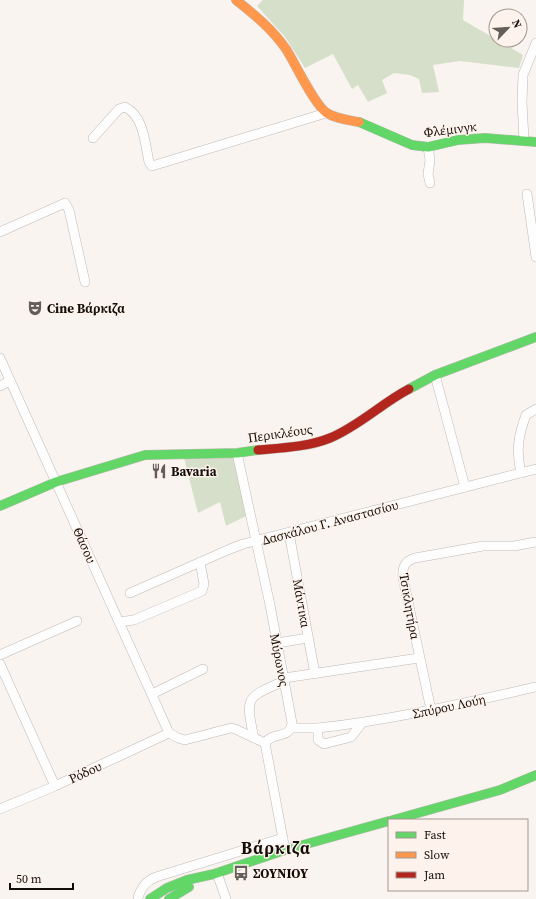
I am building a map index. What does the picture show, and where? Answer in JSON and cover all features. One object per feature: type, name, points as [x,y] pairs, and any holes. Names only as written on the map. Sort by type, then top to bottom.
[{"type":"street","points":[[93,138],[119,109],[125,107],[130,110],[141,126],[149,162],[152,166],[326,113],[315,98],[286,49],[268,26],[236,0]]},
{"type":"street","points":[[524,140],[522,102],[523,75],[536,44]]},
{"type":"street","name":"Φλέμινγκ","points":[[326,113],[342,119],[362,123],[412,145],[428,147],[458,140],[484,138],[536,142]]},
{"type":"street","points":[[428,147],[430,160],[428,174],[430,183]]},
{"type":"street","points":[[527,194],[536,257]]},
{"type":"street","points":[[0,232],[65,203],[69,210],[85,282]]},
{"type":"street","name":"Περικλέους","points":[[0,506],[56,482],[145,455],[237,452],[311,444],[330,438],[349,428],[401,393],[435,375],[536,337]]},
{"type":"street","name":"Θάσου","points":[[0,358],[169,733]]},
{"type":"street","points":[[435,375],[465,487]]},
{"type":"street","points":[[0,386],[10,381]]},
{"type":"street","points":[[521,473],[518,449],[519,431],[526,415],[536,409]]},
{"type":"street","name":"Μύρωνος","points":[[237,452],[277,643],[292,728]]},
{"type":"street","name":"Δασκάλου Γ. Αναστασίου","points":[[130,593],[230,549],[256,541],[536,469]]},
{"type":"street","name":"Μάντικα","points":[[289,533],[315,674]]},
{"type":"street","name":"Τσικλητήρα","points":[[431,710],[403,578],[403,569],[407,562],[415,558],[483,546],[514,546],[536,542]]},
{"type":"street","points":[[119,622],[134,620],[202,591],[204,584],[200,562]]},
{"type":"street","points":[[0,655],[77,621]]},
{"type":"street","points":[[277,643],[308,638]]},
{"type":"street","points":[[254,738],[248,711],[252,698],[258,693],[284,680],[419,658]]},
{"type":"street","points":[[0,664],[55,786]]},
{"type":"street","points":[[152,694],[203,668]]},
{"type":"street","name":"Σπύρου Λούη","points":[[292,728],[318,728],[362,723],[431,710],[536,687]]},
{"type":"street","points":[[318,728],[318,740],[324,744],[351,737],[362,723]]},
{"type":"street","points":[[169,733],[185,740],[231,728],[264,743]]},
{"type":"street","points":[[285,850],[264,743],[268,738],[287,733],[292,728]]},
{"type":"street","name":"Ρόδου","points":[[0,809],[55,786],[169,733]]},
{"type":"street","points":[[397,819],[500,790],[536,775]]},
{"type":"street","points":[[150,899],[167,888],[187,880],[216,873],[285,850],[388,821]]},
{"type":"street","points":[[138,897],[143,886],[156,877],[283,838]]},
{"type":"street","points":[[174,898],[216,873]]},
{"type":"street","points":[[216,873],[226,899]]},
{"type":"green space","points":[[263,0],[464,0],[463,20],[488,35],[488,48],[511,48],[523,55],[519,68],[460,61],[433,65],[439,92],[422,93],[419,79],[410,75],[394,73],[382,80],[387,93],[368,102],[358,85],[352,89],[333,54],[305,68],[285,37],[257,6]]},
{"type":"green space","points":[[239,456],[250,514],[226,526],[220,502],[198,513],[184,458]]},
{"type":"traffic: fast","points":[[359,122],[412,145],[428,147],[458,140],[485,138],[536,142]]},
{"type":"traffic: fast","points":[[409,389],[435,375],[536,337]]},
{"type":"traffic: fast","points":[[0,506],[56,482],[145,455],[237,453],[258,450]]},
{"type":"traffic: fast","points":[[397,819],[500,790],[536,775]]},
{"type":"traffic: fast","points":[[150,899],[167,888],[187,880],[214,874],[285,850],[388,821]]},
{"type":"traffic: fast","points":[[169,899],[189,887]]},
{"type":"traffic: slow","points":[[236,0],[263,23],[281,42],[322,109],[334,117],[359,122]]},
{"type":"traffic: jam","points":[[258,450],[304,445],[330,438],[361,421],[409,389]]},
{"type":"place","name":"Cine Βάρκιζα","points":[[35,308]]},
{"type":"place","name":"Bavaria","points":[[159,471]]},
{"type":"place","name":"ΣΟΥΝΙΟΥ","points":[[241,873]]},
{"type":"district","name":"Βάρκιζα","points":[[276,848]]}]
